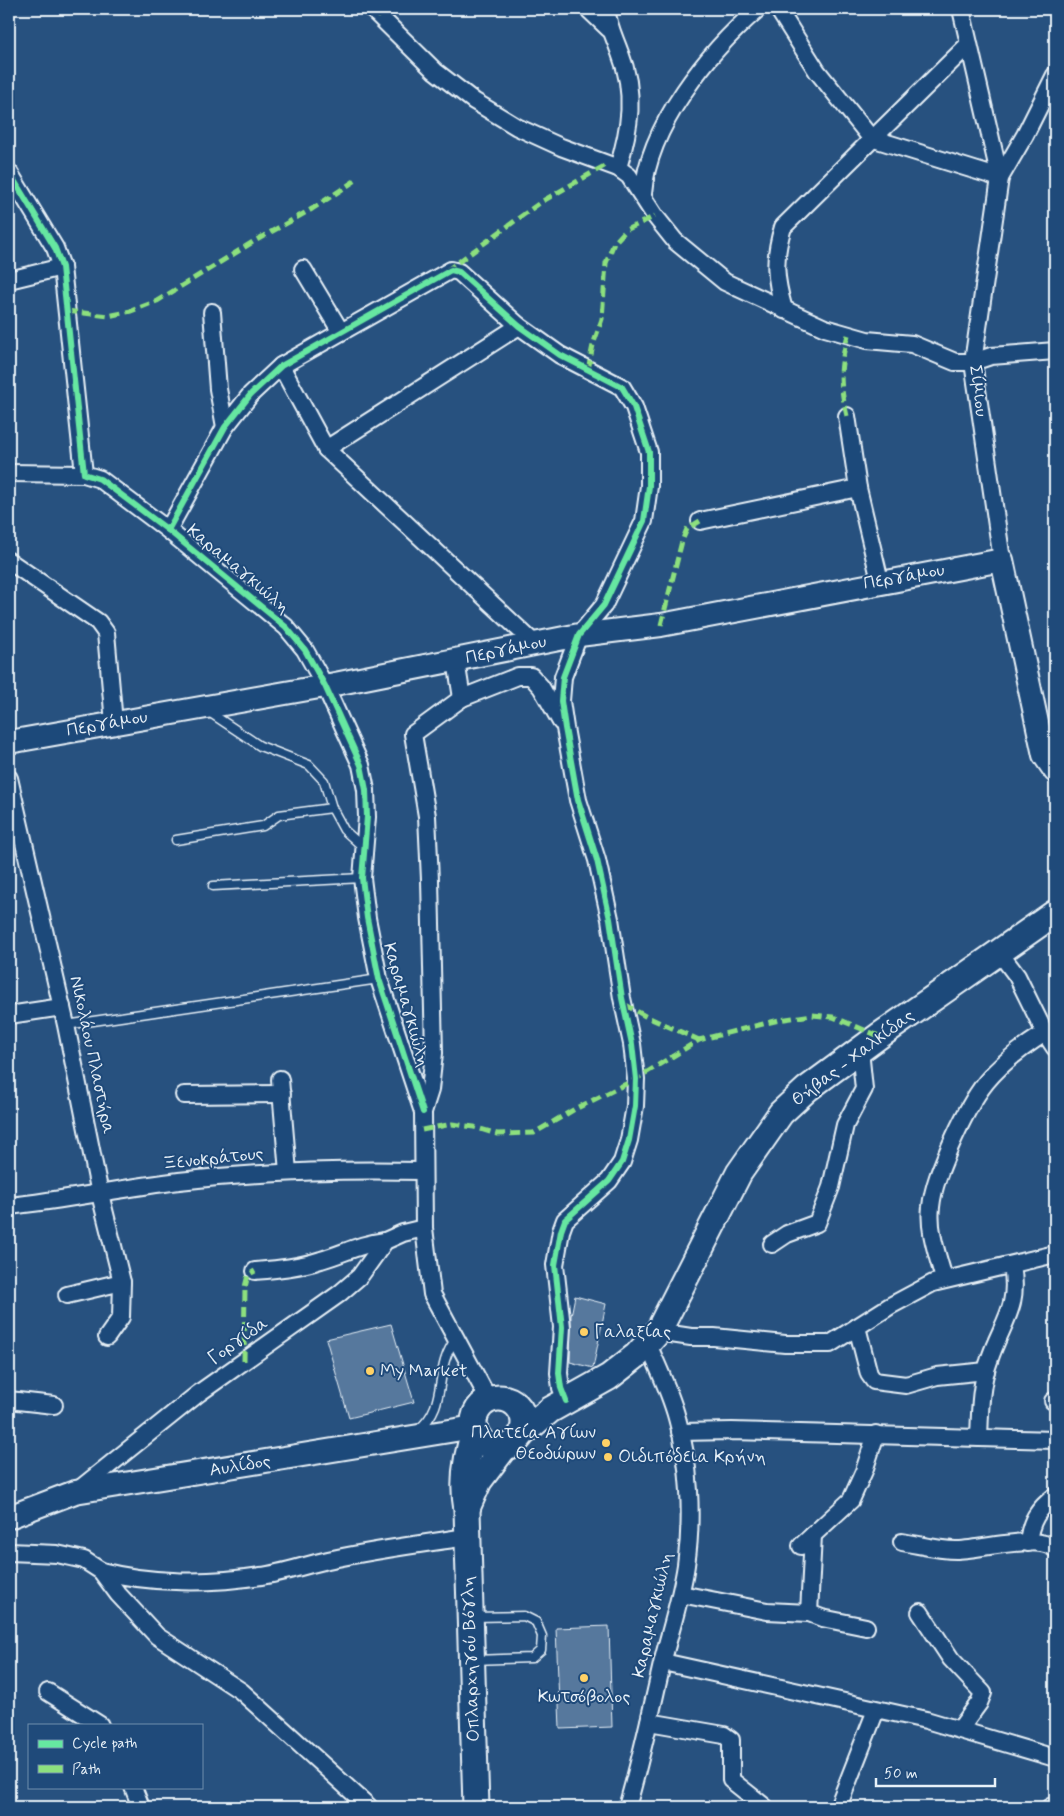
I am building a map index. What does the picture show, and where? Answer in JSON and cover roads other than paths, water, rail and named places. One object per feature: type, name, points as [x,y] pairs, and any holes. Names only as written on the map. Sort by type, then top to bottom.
[{"type":"main road","name":"Θήβας - Χαλκίδας","points":[[513,1441],[541,1416],[609,1377],[653,1338],[739,1173],[763,1136],[781,1113],[807,1089],[860,1050],[999,952],[1043,924]]},
{"type":"main road","name":"Θήβας - Χαλκίδας","points":[[500,1401],[566,1401]]},
{"type":"main road","points":[[500,1401],[522,1412],[524,1420],[513,1441],[489,1447],[478,1438],[474,1429],[478,1408],[500,1401]]},
{"type":"main road","name":"Οπλαρχηγού Βόγλη","points":[[474,1429],[464,1478],[467,1510],[476,1807]]},
{"type":"main road","name":"Οπλαρχηγού Βόγλη","points":[[467,1510],[478,1480],[513,1441]]},
{"type":"street","points":[[372,9],[435,71],[474,101],[517,127],[561,147],[618,168],[629,176],[643,194],[655,216],[676,241],[725,282],[784,310],[848,335],[867,340],[912,344],[955,362],[973,362],[991,356],[1055,351]]},
{"type":"street","points":[[588,9],[609,29]]},
{"type":"street","points":[[606,9],[609,29],[620,52],[628,79],[631,102],[630,125],[618,168]]},
{"type":"street","points":[[643,194],[646,172],[655,143],[684,92],[721,42],[758,9]]},
{"type":"street","points":[[778,9],[817,71],[871,138],[1000,178],[1054,78]]},
{"type":"street","name":"Σίμιου","points":[[961,9],[1000,178],[973,362],[1002,560],[1044,755],[1055,771]]},
{"type":"street","points":[[784,310],[774,268],[783,227],[871,138],[969,44]]},
{"type":"street","points":[[9,172],[55,248],[62,266],[84,474],[9,473]]},
{"type":"street","points":[[9,280],[62,266]]},
{"type":"street","points":[[303,269],[341,332]]},
{"type":"street","points":[[168,530],[225,427],[251,394],[281,366],[451,270],[459,272],[519,326],[560,355],[622,387],[634,406],[649,452],[649,486],[644,521],[604,605],[579,635],[563,677],[561,701],[578,800],[597,860],[610,919],[622,998],[632,1044],[636,1079],[635,1106],[630,1140],[622,1162],[609,1181],[565,1220],[561,1231],[555,1265],[562,1327],[560,1388],[566,1401]]},
{"type":"street","points":[[212,312],[218,389],[225,427]]},
{"type":"street","points":[[326,449],[519,326]]},
{"type":"street","points":[[281,366],[326,449],[534,643]]},
{"type":"street","points":[[846,416],[858,488],[880,582]]},
{"type":"street","name":"Καραμαγκιώλη","points":[[84,474],[100,480],[168,530],[286,627],[305,650],[325,686],[360,765],[366,790],[367,817],[362,878],[367,918],[379,979],[423,1112]]},
{"type":"street","points":[[700,521],[858,488]]},
{"type":"street","name":"Περγάμου","points":[[9,742],[325,686],[456,661],[534,643],[661,624],[1002,560]]},
{"type":"street","points":[[9,561],[98,622],[106,633],[114,723]]},
{"type":"street","points":[[456,661],[462,698]]},
{"type":"street","points":[[500,1401],[456,1339],[432,1294],[424,1228],[422,1171],[423,1112],[430,1090],[434,1053],[430,880],[427,816],[413,734],[462,698],[518,676],[531,676],[541,687],[565,728]]},
{"type":"street","name":"Νικολάου Πλαστήρα","points":[[9,778],[66,1024],[100,1194],[122,1282],[121,1317],[107,1337]]},
{"type":"street","points":[[999,952],[1017,976],[1030,998],[1044,1033],[1055,1048]]},
{"type":"street","points":[[9,1015],[62,1007]]},
{"type":"street","points":[[944,1278],[931,1223],[931,1207],[937,1178],[962,1119],[976,1093],[998,1067],[1021,1048],[1044,1033]]},
{"type":"street","points":[[772,1244],[787,1234],[817,1223],[820,1217],[831,1187],[845,1125],[864,1089],[860,1050]]},
{"type":"street","points":[[184,1095],[281,1087],[288,1172]]},
{"type":"street","name":"Ξενοκράτους","points":[[9,1206],[176,1182],[288,1172],[422,1171]]},
{"type":"street","points":[[255,1271],[312,1262],[364,1243],[386,1241],[403,1233],[424,1228]]},
{"type":"street","name":"Γοργίδα","points":[[75,1492],[199,1393],[340,1294],[360,1276],[386,1241]]},
{"type":"street","points":[[653,1338],[692,1337],[814,1345],[830,1344],[896,1302],[944,1278],[1012,1266],[1055,1254]]},
{"type":"street","points":[[979,1438],[980,1405],[986,1371],[1014,1303],[1016,1284],[1012,1266]]},
{"type":"street","points":[[67,1295],[122,1282]]},
{"type":"street","points":[[857,1327],[869,1374],[874,1381],[906,1385],[936,1376],[986,1371]]},
{"type":"street","name":"Καραμαγκιώλη","points":[[627,1807],[644,1750],[663,1662],[681,1594],[686,1564],[689,1521],[685,1461],[680,1432],[664,1382],[653,1338]]},
{"type":"street","points":[[9,1400],[54,1405]]},
{"type":"street","name":"Αυλίδος","points":[[9,1517],[75,1492],[474,1429]]},
{"type":"street","points":[[680,1432],[732,1431],[876,1434],[1055,1440]]},
{"type":"street","points":[[809,1613],[807,1540],[851,1500],[864,1471],[876,1434]]},
{"type":"street","points":[[1028,1543],[1029,1530],[1037,1512],[1055,1496]]},
{"type":"street","points":[[9,1552],[57,1554],[84,1560],[101,1571],[123,1577],[197,1581],[245,1578],[393,1547],[467,1537]]},
{"type":"street","points":[[902,1542],[956,1550],[1028,1543],[1044,1543],[1055,1549]]},
{"type":"street","points":[[101,1571],[118,1594],[157,1636],[241,1691],[369,1807]]},
{"type":"street","points":[[681,1594],[767,1611],[809,1613],[822,1618],[866,1627]]},
{"type":"street","points":[[920,1612],[951,1659],[983,1693],[980,1703],[960,1730]]},
{"type":"street","points":[[663,1662],[960,1730],[1055,1758]]},
{"type":"street","points":[[48,1692],[98,1724]]},
{"type":"street","points":[[838,1807],[876,1710]]},
{"type":"street","points":[[649,1722],[724,1735],[731,1740],[731,1780],[765,1807]]},
{"type":"street","points":[[133,1788],[141,1807]]},
{"type":"street","points":[[1050,1807],[1055,1805]]},
{"type":"lane","points":[[202,708],[260,746],[309,765],[324,781],[332,808],[344,830],[364,848]]},
{"type":"lane","points":[[176,840],[263,826],[280,815],[332,808]]},
{"type":"lane","points":[[214,886],[362,878]]},
{"type":"lane","points":[[66,1024],[379,979]]},
{"type":"lane","points":[[408,1438],[421,1428],[435,1410],[441,1392],[443,1362],[448,1348],[456,1339]]},
{"type":"lane","points":[[470,1618],[524,1616],[536,1622],[542,1636],[541,1650],[532,1658],[472,1660]]},
{"type":"place","name":"Γαλαξίας","points":[[584,1332]]},
{"type":"place","name":"My Market","points":[[370,1371]]},
{"type":"place","name":"Πλατεία Αγίων Θεοδώρων","points":[[606,1443]]},
{"type":"place","name":"Οιδιπόδεια Κρήνη","points":[[608,1457]]},
{"type":"place","name":"Κωτσόβολος","points":[[584,1678]]}]
